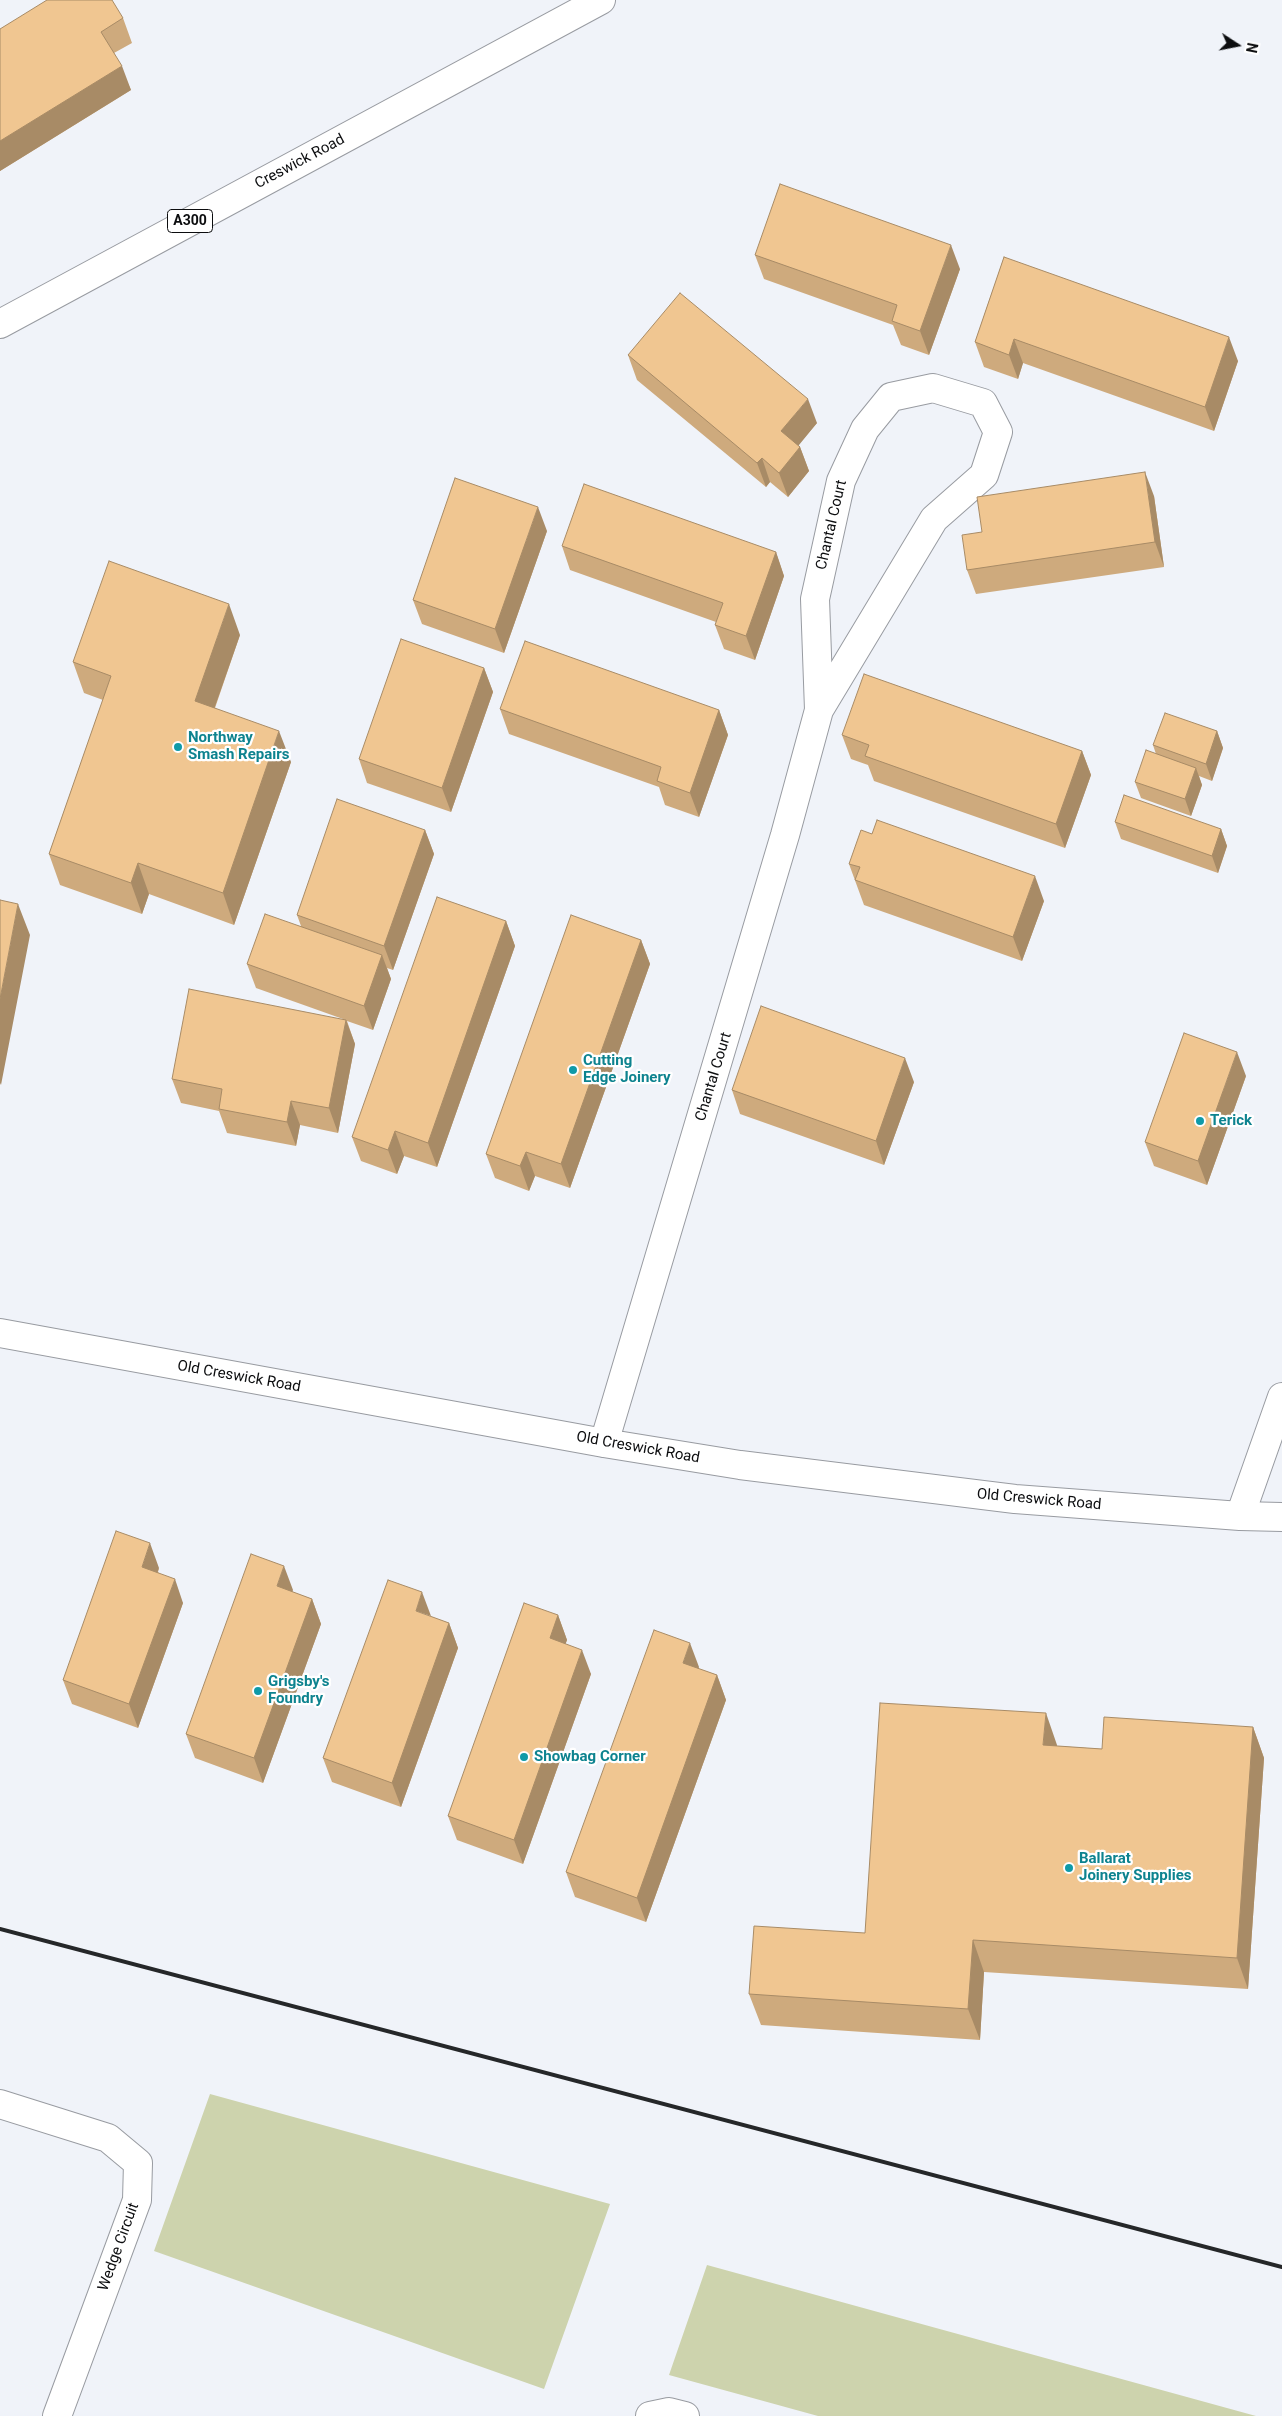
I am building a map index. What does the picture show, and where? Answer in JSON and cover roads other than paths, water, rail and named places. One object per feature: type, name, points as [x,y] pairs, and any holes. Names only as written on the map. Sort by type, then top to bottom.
[{"type":"main road","name":"Creswick Road","points":[[0,324],[600,0]]},
{"type":"main road","name":"Chantal Court","points":[[604,1443],[780,854],[819,710],[934,519],[984,475],[998,432],[983,403],[933,388],[891,397],[865,429],[841,481],[815,599],[819,710]]},
{"type":"main road","name":"Old Creswick Road","points":[[0,1333],[604,1443],[740,1465],[1015,1499],[1240,1516],[1282,1517]]},
{"type":"main road","points":[[1240,1516],[1282,1397]]},
{"type":"main road","name":"Wedge Circuit","points":[[0,2104],[108,2138],[138,2162],[137,2200],[56,2416]]},
{"type":"main road","points":[[650,2416],[669,2412],[685,2416]]},
{"type":"railway","points":[[0,1929],[1282,2267]]},
{"type":"place","name":"Northway Smash Repairs","points":[[178,747]]},
{"type":"place","name":"Cutting Edge Joinery","points":[[573,1070]]},
{"type":"place","name":"Terick","points":[[1200,1121]]},
{"type":"place","name":"Grigsby's Foundry","points":[[258,1691]]},
{"type":"place","name":"Showbag Corner","points":[[524,1757]]},
{"type":"place","name":"Ballarat Joinery Supplies","points":[[1069,1868]]}]
